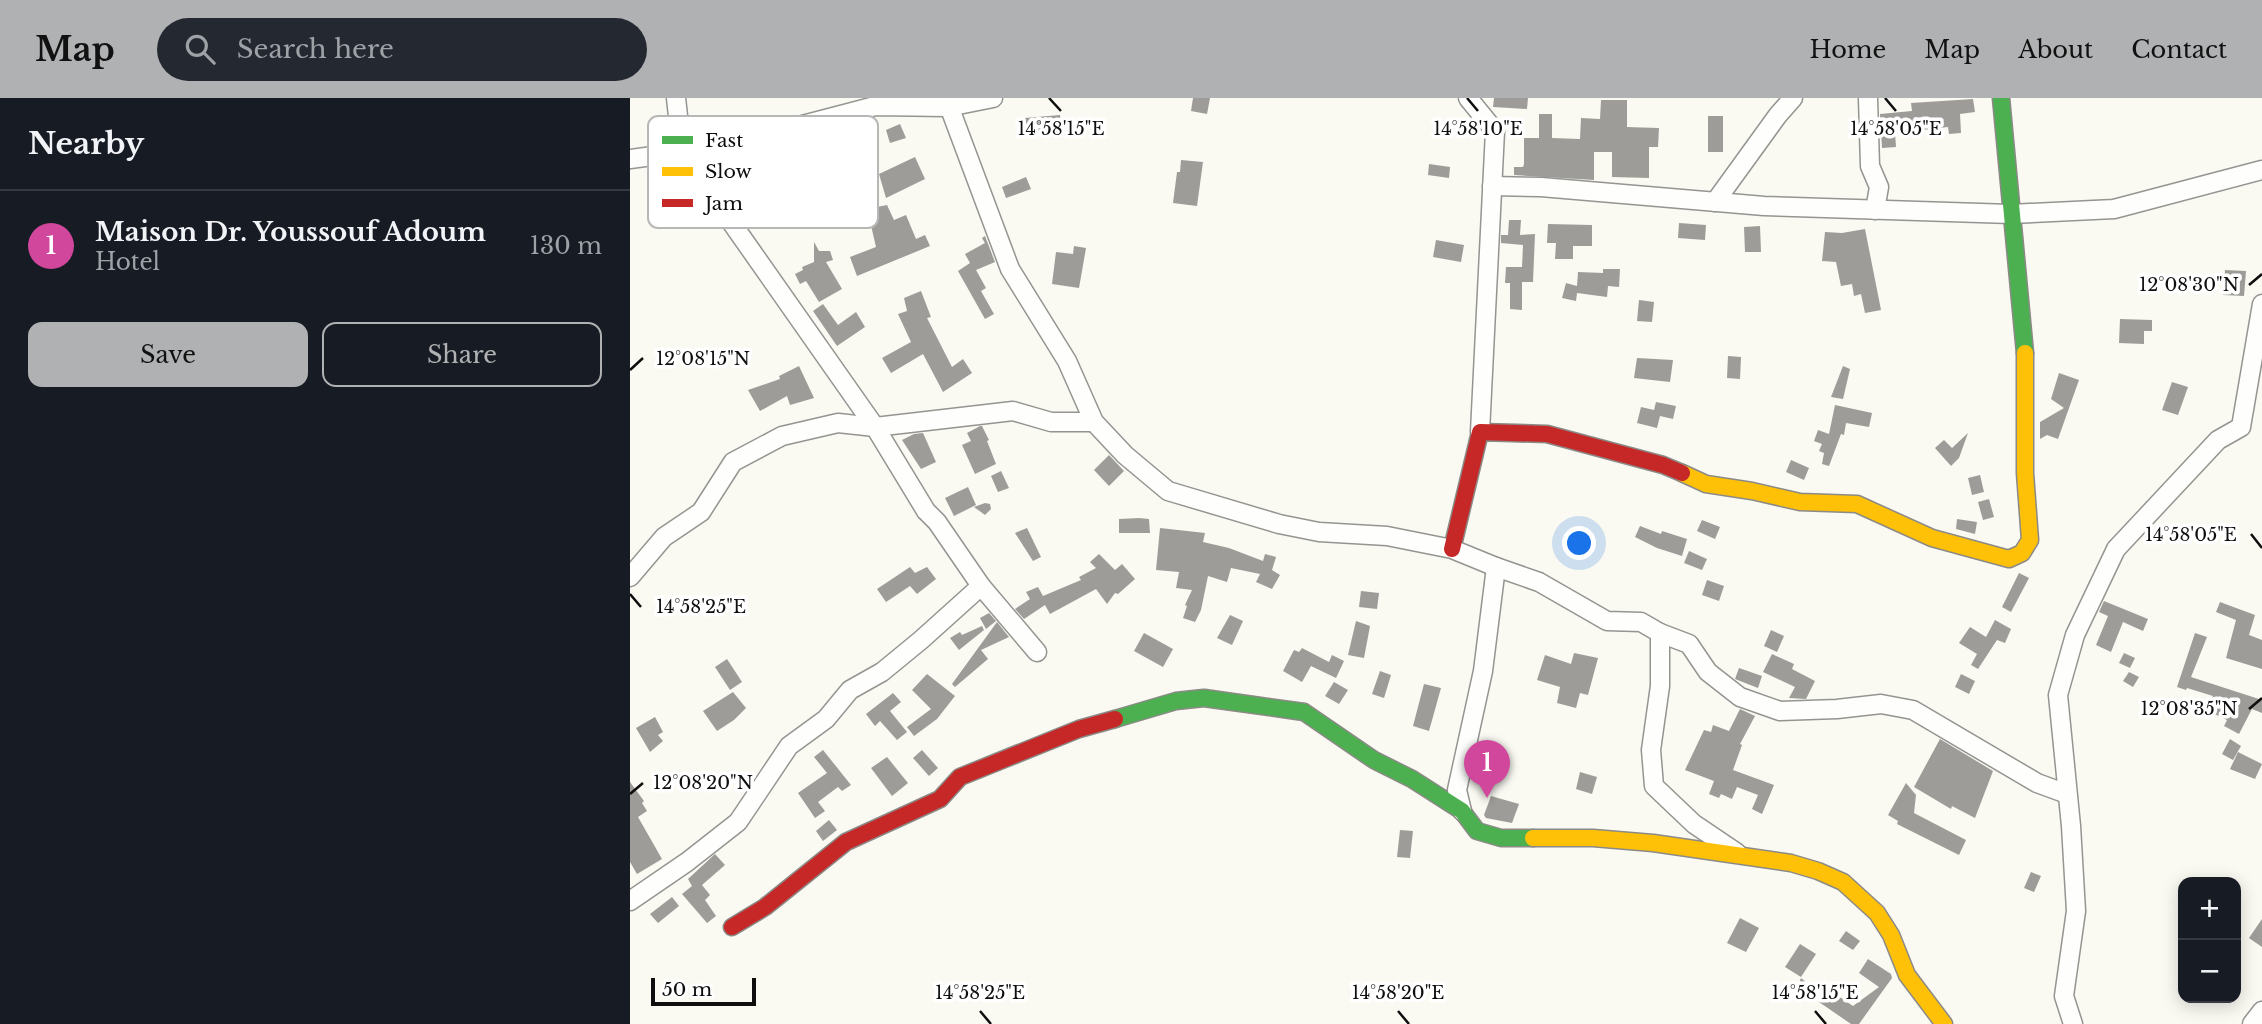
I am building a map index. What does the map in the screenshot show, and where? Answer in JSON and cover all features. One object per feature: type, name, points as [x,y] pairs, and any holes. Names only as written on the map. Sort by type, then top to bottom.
[{"type":"street","points":[[676,98],[678,116]]},
{"type":"street","points":[[837,116],[875,106],[993,98]]},
{"type":"street","points":[[1452,549],[1480,432],[1495,131],[1468,98]]},
{"type":"street","points":[[1715,202],[1793,98]]},
{"type":"street","points":[[1868,98],[1870,166],[1879,187],[1875,210]]},
{"type":"street","points":[[1480,432],[1547,433],[1663,465],[1706,484],[1800,502],[1857,504],[1932,538],[2009,559],[2022,553],[2030,540],[2025,473],[2025,341],[2001,98]]},
{"type":"street","points":[[947,102],[1010,269],[1067,361],[1094,422],[1125,455],[1168,491],[1279,524],[1319,532],[1387,536],[1452,549],[1496,568],[1539,582],[1608,621],[1641,622],[1689,644],[1708,672],[1740,697],[1780,710],[1836,709],[1881,704],[1913,710],[2036,783],[2067,794]]},
{"type":"street","points":[[630,159],[648,157]]},
{"type":"street","points":[[1492,186],[1541,187],[1764,206],[2011,214],[2114,209],[2262,170]]},
{"type":"street","points":[[735,228],[875,427],[926,511],[937,522],[981,586],[1037,652]]},
{"type":"street","points":[[2073,1024],[2064,996],[2076,911],[2058,695],[2075,635],[2116,549],[2218,440],[2241,427],[2262,304]]},
{"type":"street","points":[[630,577],[664,537],[701,512],[733,462],[782,436],[838,423],[875,427],[1013,411],[1051,422],[1094,422]]},
{"type":"street","points":[[1496,568],[1483,671],[1457,790],[1462,811],[1476,831],[1501,838],[1593,838],[1653,843],[1791,863],[1818,871],[1843,882],[1877,913],[1891,935],[1907,975],[1944,1024]]},
{"type":"street","points":[[630,901],[687,862],[738,822],[789,746],[826,719],[850,690],[882,671],[922,640],[981,586]]},
{"type":"street","points":[[1660,633],[1660,686],[1651,750],[1654,786],[1694,824],[1740,855]]},
{"type":"street","points":[[732,927],[765,907],[846,842],[940,799],[960,777],[1079,729],[1176,701],[1204,698],[1304,712],[1374,760],[1412,779],[1462,811]]},
{"type":"street","points":[[2252,1024],[2262,1011]]},
{"type":"building","points":[[1193,98],[1210,98],[1207,114],[1191,111]]},
{"type":"building","points":[[1494,98],[1528,98],[1527,109],[1493,107]]},
{"type":"building","points":[[1973,99],[1975,112],[1960,114],[1961,133],[1949,134],[1948,127],[1895,133],[1896,147],[1882,148],[1880,114],[1912,111],[1911,103]]},
{"type":"building","points":[[1601,100],[1627,100],[1627,127],[1659,128],[1658,147],[1649,147],[1649,178],[1612,177],[1612,152],[1594,152],[1594,180],[1514,175],[1514,167],[1523,167],[1524,164],[1524,138],[1539,138],[1539,114],[1552,114],[1552,138],[1580,139],[1581,118],[1600,119]]},
{"type":"building","points":[[1060,115],[1061,129],[1026,132],[1025,118]]},
{"type":"building","points":[[1708,116],[1723,116],[1723,152],[1708,152]]},
{"type":"building","points":[[900,124],[906,138],[890,143],[886,130]]},
{"type":"building","points":[[915,157],[925,179],[886,198],[879,174]]},
{"type":"building","points":[[1181,160],[1203,162],[1197,206],[1173,203]]},
{"type":"building","points":[[1429,164],[1450,167],[1449,178],[1428,175]]},
{"type":"building","points":[[1026,177],[1031,189],[1006,198],[1002,187]]},
{"type":"building","points":[[887,205],[894,220],[906,215],[916,239],[925,235],[930,246],[857,276],[850,257],[876,247],[872,228],[878,228],[878,207]]},
{"type":"building","points":[[1509,220],[1521,220],[1520,235],[1535,234],[1533,282],[1522,282],[1522,310],[1510,309],[1510,283],[1505,283],[1506,267],[1522,267],[1523,245],[1501,243],[1501,235],[1508,235]]},
{"type":"building","points":[[1679,223],[1706,225],[1705,240],[1678,238]]},
{"type":"building","points":[[1548,224],[1592,225],[1592,246],[1573,246],[1573,259],[1555,259],[1556,243],[1547,243]]},
{"type":"building","points":[[1760,226],[1761,252],[1745,252],[1744,227]]},
{"type":"building","points":[[1865,229],[1881,310],[1865,313],[1861,294],[1854,296],[1852,284],[1841,286],[1836,262],[1822,261],[1825,232],[1842,233]]},
{"type":"building","points":[[985,236],[995,262],[976,270],[986,288],[981,291],[994,314],[985,319],[958,271],[970,263],[965,254],[985,243],[982,238]]},
{"type":"building","points":[[1436,240],[1464,245],[1461,262],[1433,257]]},
{"type":"building","points":[[814,242],[819,251],[830,251],[833,260],[826,262],[842,289],[819,302],[806,281],[800,284],[795,274],[803,270],[802,267],[814,262]]},
{"type":"building","points":[[1074,246],[1086,248],[1079,288],[1052,284],[1056,252],[1073,254]]},
{"type":"building","points":[[1603,269],[1620,269],[1619,287],[1608,286],[1607,297],[1577,293],[1576,301],[1562,298],[1566,283],[1577,286],[1578,272],[1603,273]]},
{"type":"building","points":[[2225,270],[2246,271],[2244,296],[2223,295]]},
{"type":"building","points":[[921,291],[931,317],[927,318],[952,367],[963,359],[972,373],[943,392],[923,354],[891,373],[882,358],[911,342],[898,314],[907,311],[904,298]]},
{"type":"building","points":[[1639,300],[1654,302],[1652,322],[1637,321]]},
{"type":"building","points":[[823,304],[838,325],[856,312],[865,327],[837,346],[813,311]]},
{"type":"building","points":[[2120,319],[2152,320],[2152,331],[2144,331],[2144,344],[2119,343]]},
{"type":"building","points":[[1728,356],[1741,357],[1740,379],[1727,378]]},
{"type":"building","points":[[1637,358],[1673,360],[1670,382],[1634,378]]},
{"type":"building","points":[[799,366],[814,398],[790,405],[787,396],[760,411],[748,390],[780,379],[779,376]]},
{"type":"building","points":[[1843,366],[1850,369],[1843,399],[1831,397]]},
{"type":"building","points":[[2059,373],[2079,380],[2058,439],[2047,435],[2040,439],[2040,422],[2064,408],[2051,399]]},
{"type":"building","points":[[2172,382],[2188,387],[2178,415],[2162,410]]},
{"type":"building","points":[[1656,402],[1676,406],[1673,419],[1660,416],[1657,428],[1637,423],[1641,407],[1654,410]]},
{"type":"building","points":[[1835,405],[1872,413],[1869,427],[1846,423],[1844,435],[1841,434],[1829,466],[1822,464],[1824,453],[1819,451],[1822,444],[1814,441],[1818,430],[1829,434]]},
{"type":"building","points":[[980,426],[989,440],[987,441],[996,464],[975,474],[962,445],[971,441],[967,433]]},
{"type":"building","points":[[923,433],[936,462],[921,469],[902,440]]},
{"type":"building","points":[[1968,433],[1959,458],[1951,466],[1935,448],[1944,440],[1952,448]]},
{"type":"building","points":[[1109,455],[1124,471],[1109,486],[1094,470]]},
{"type":"building","points":[[1791,460],[1809,468],[1804,480],[1786,472]]},
{"type":"building","points":[[1001,471],[1009,488],[998,492],[991,476]]},
{"type":"building","points":[[1980,475],[1984,492],[1972,495],[1968,478]]},
{"type":"building","points":[[968,487],[976,505],[954,516],[945,498]]},
{"type":"building","points":[[1989,499],[1994,517],[1983,520],[1978,502]]},
{"type":"building","points":[[990,504],[991,509],[985,515],[974,507]]},
{"type":"building","points":[[1119,519],[1149,519],[1150,533],[1119,533]]},
{"type":"building","points":[[1957,519],[1977,522],[1975,534],[1956,529]]},
{"type":"building","points":[[1702,520],[1720,527],[1715,539],[1697,531]]},
{"type":"building","points":[[1640,526],[1661,534],[1662,531],[1687,539],[1682,556],[1635,537]]},
{"type":"building","points":[[1027,528],[1041,557],[1033,561],[1015,533]]},
{"type":"building","points":[[1160,528],[1205,533],[1203,542],[1229,548],[1263,561],[1265,554],[1276,557],[1272,570],[1280,575],[1272,589],[1256,582],[1260,574],[1231,568],[1227,582],[1208,576],[1201,610],[1195,622],[1183,618],[1192,590],[1176,588],[1179,572],[1156,570]]},
{"type":"building","points":[[1689,551],[1707,559],[1702,570],[1684,563]]},
{"type":"building","points":[[1099,554],[1115,570],[1122,564],[1135,579],[1118,594],[1115,593],[1107,604],[1096,589],[1050,614],[1045,605],[1024,619],[1015,609],[1030,599],[1026,592],[1038,587],[1043,596],[1081,580],[1079,577],[1096,568],[1090,562]]},
{"type":"building","points":[[910,567],[915,573],[927,567],[936,579],[917,594],[910,586],[886,602],[877,589]]},
{"type":"building","points":[[2019,573],[2029,578],[2011,612],[2002,607]]},
{"type":"building","points":[[1707,580],[1724,586],[1719,601],[1702,595]]},
{"type":"building","points":[[1361,591],[1379,593],[1377,609],[1359,607]]},
{"type":"building","points":[[2104,601],[2148,619],[2143,631],[2123,622],[2111,652],[2096,645],[2108,616],[2099,612]]},
{"type":"building","points":[[2220,602],[2255,615],[2249,635],[2262,640],[2262,669],[2226,658],[2236,620],[2216,612]]},
{"type":"building","points":[[989,613],[996,621],[986,629],[980,618]]},
{"type":"building","points":[[1230,615],[1243,621],[1232,645],[1217,638]]},
{"type":"building","points":[[1995,620],[2011,629],[2005,643],[1997,640],[1978,669],[1971,665],[1977,654],[1959,643],[1970,627],[1986,637]]},
{"type":"building","points":[[1356,621],[1370,626],[1364,658],[1348,655]]},
{"type":"building","points":[[997,622],[1009,637],[981,650],[988,659],[955,687],[952,684]]},
{"type":"building","points":[[982,626],[984,630],[959,650],[950,638],[960,632],[962,635]]},
{"type":"building","points":[[1771,630],[1784,636],[1777,652],[1764,646]]},
{"type":"building","points":[[1144,633],[1173,649],[1163,667],[1134,651]]},
{"type":"building","points":[[2195,633],[2207,637],[2191,677],[2262,700],[2262,713],[2252,709],[2239,734],[2224,726],[2227,720],[2206,710],[2213,696],[2177,687]]},
{"type":"building","points":[[1302,648],[1329,662],[1332,655],[1344,661],[1336,678],[1311,666],[1302,682],[1283,671],[1294,650],[1299,652]]},
{"type":"building","points":[[1574,653],[1598,658],[1588,695],[1580,693],[1576,708],[1557,703],[1560,687],[1537,680],[1545,655],[1571,664]]},
{"type":"building","points":[[2124,653],[2135,658],[2130,668],[2119,663]]},
{"type":"building","points":[[1772,654],[1794,664],[1792,669],[1815,681],[1806,699],[1789,698],[1795,687],[1763,672]]},
{"type":"building","points":[[727,659],[742,682],[730,690],[715,667]]},
{"type":"building","points":[[1739,668],[1762,676],[1758,688],[1735,679]]},
{"type":"building","points":[[1380,671],[1391,675],[1384,698],[1372,694]]},
{"type":"building","points":[[2129,672],[2139,677],[2133,687],[2123,681]]},
{"type":"building","points":[[927,674],[955,696],[937,719],[914,736],[907,727],[931,709],[912,690]]},
{"type":"building","points":[[1961,674],[1975,681],[1969,694],[1955,687]]},
{"type":"building","points":[[1334,682],[1348,690],[1339,704],[1325,696]]},
{"type":"building","points":[[1424,684],[1441,688],[1429,731],[1413,726]]},
{"type":"building","points":[[733,692],[746,708],[717,731],[703,711]]},
{"type":"building","points":[[893,693],[901,702],[890,711],[907,732],[897,740],[880,721],[875,726],[866,714]]},
{"type":"building","points":[[1740,709],[1755,716],[1740,744],[1742,745],[1733,770],[1774,785],[1762,814],[1752,809],[1758,795],[1737,787],[1732,799],[1721,794],[1719,798],[1709,794],[1714,781],[1685,770],[1704,730],[1711,732],[1713,725],[1729,731]]},
{"type":"building","points":[[655,717],[663,732],[658,735],[663,741],[650,752],[636,728]]},
{"type":"building","points":[[1940,739],[1993,771],[1975,818],[1952,806],[1951,809],[1914,787]]},
{"type":"building","points":[[2230,739],[2241,746],[2233,760],[2222,754]]},
{"type":"building","points":[[823,750],[851,785],[842,791],[838,787],[818,802],[825,811],[815,818],[798,793],[827,773],[814,757]]},
{"type":"building","points":[[922,750],[938,768],[929,776],[913,758]]},
{"type":"building","points":[[2238,752],[2262,764],[2255,779],[2230,769]]},
{"type":"building","points":[[887,757],[908,783],[892,796],[871,768]]},
{"type":"building","points":[[1580,772],[1597,777],[1592,794],[1576,789]]},
{"type":"building","points":[[630,782],[644,801],[642,803],[647,811],[638,817],[662,859],[637,874],[630,862]]},
{"type":"building","points":[[1906,783],[1916,795],[1914,813],[1966,840],[1959,855],[1897,824],[1898,821],[1888,815]]},
{"type":"building","points":[[1491,796],[1519,804],[1512,823],[1486,818],[1484,815]]},
{"type":"building","points":[[829,820],[837,830],[823,841],[816,831]]},
{"type":"building","points":[[1400,830],[1413,831],[1410,858],[1397,857]]},
{"type":"building","points":[[715,854],[725,865],[702,885],[710,895],[705,900],[716,916],[707,923],[682,894],[692,886],[688,879]]},
{"type":"building","points":[[2031,872],[2041,876],[2034,892],[2024,888]]},
{"type":"building","points":[[672,897],[679,906],[658,923],[650,914]]},
{"type":"building","points":[[1740,918],[1759,928],[1746,952],[1727,943]]},
{"type":"building","points":[[2262,919],[2262,947],[2249,938]]},
{"type":"building","points":[[1846,931],[1860,941],[1853,950],[1839,941]]},
{"type":"building","points":[[1800,944],[1816,954],[1801,977],[1785,967]]},
{"type":"building","points":[[1868,959],[1891,974],[1892,978],[1859,1024],[1851,1024],[1819,1002],[1828,989],[1853,1006],[1879,987],[1859,973]]},
{"type":"building","points":[[1801,978],[1812,987],[1805,995],[1797,989]]},
{"type":"traffic: fast","points":[[2001,98],[2025,353]]},
{"type":"traffic: fast","points":[[1115,719],[1176,701],[1204,698],[1304,712],[1374,760],[1412,779],[1462,811],[1477,831],[1501,838],[1533,838]]},
{"type":"traffic: slow","points":[[1682,473],[1706,484],[1800,502],[1857,504],[1932,538],[2009,559],[2022,553],[2030,540],[2025,473],[2025,353]]},
{"type":"traffic: slow","points":[[1533,838],[1593,838],[1653,843],[1791,863],[1843,882],[1877,913],[1891,935],[1907,975],[1944,1024]]},
{"type":"traffic: jam","points":[[1452,549],[1480,432],[1547,434],[1663,465],[1682,473]]},
{"type":"traffic: jam","points":[[732,927],[765,907],[846,842],[940,799],[960,777],[1079,729],[1115,719]]},
{"type":"place","name":"Maison Dr. Youssouf Adoum","points":[[1487,798]]}]
